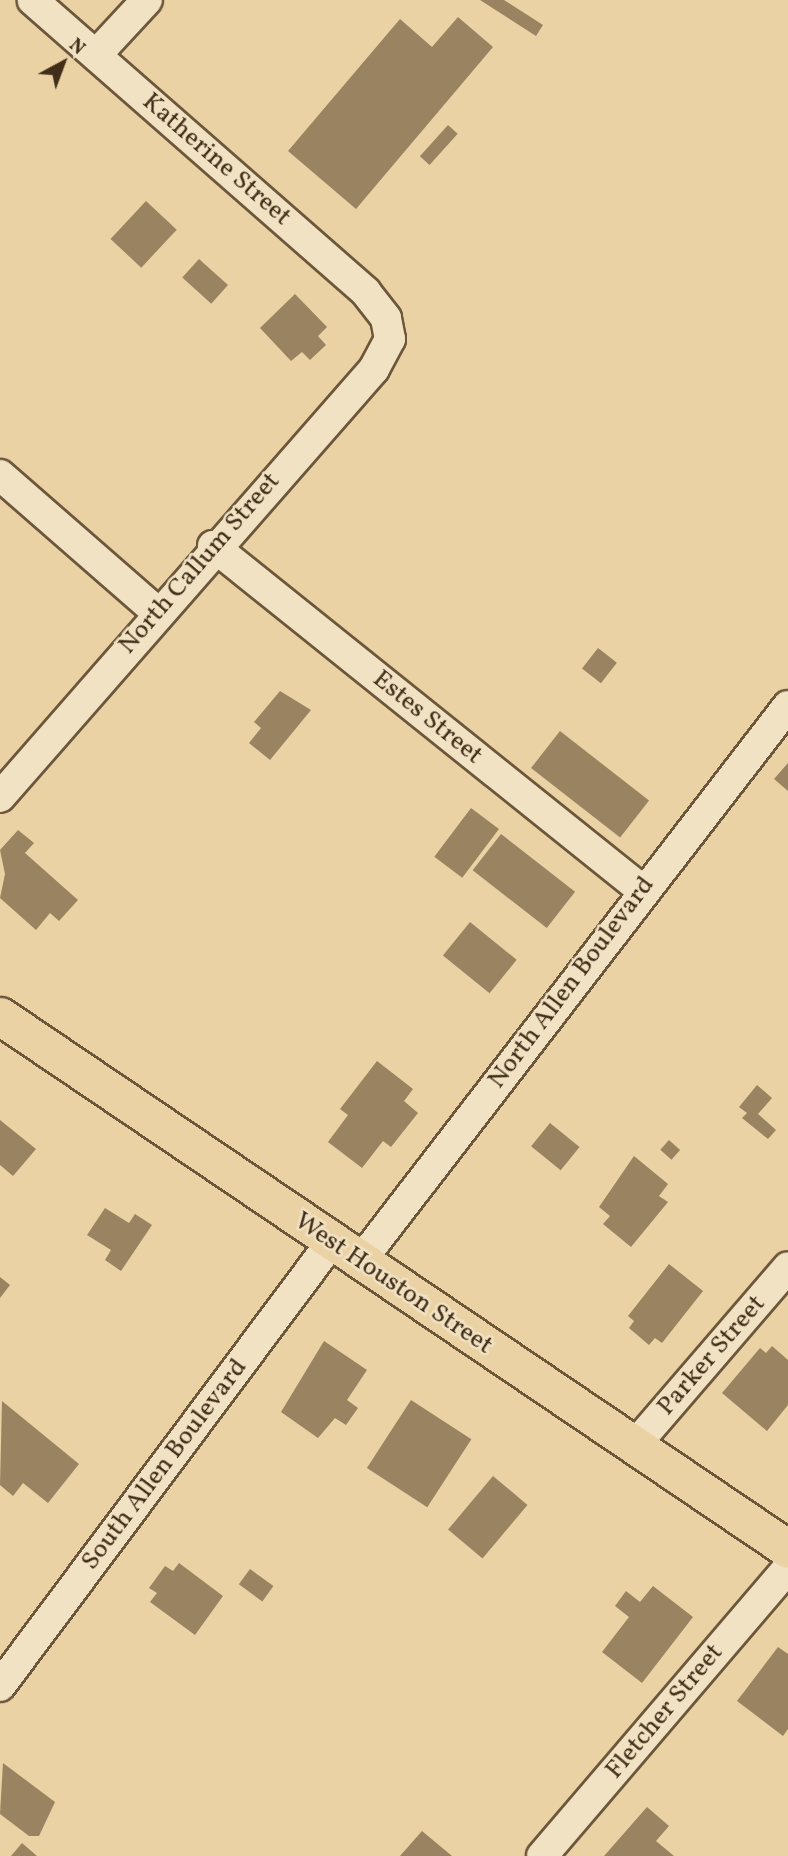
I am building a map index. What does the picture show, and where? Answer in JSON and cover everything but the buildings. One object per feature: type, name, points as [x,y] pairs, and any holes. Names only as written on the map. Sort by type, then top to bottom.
[{"type":"main road","name":"West Houston Street","points":[[0,1016],[345,1253],[636,1444],[788,1549]]},
{"type":"street","name":"Katherine Street","points":[[33,0],[366,292],[390,328]]},
{"type":"street","points":[[96,55],[147,0]]},
{"type":"street","name":"North Callum Street","points":[[0,797],[213,546],[374,369],[387,351],[390,328]]},
{"type":"street","points":[[0,475],[157,612]]},
{"type":"street","name":"Estes Street","points":[[213,546],[642,890]]},
{"type":"street","name":"North Allen Boulevard","points":[[345,1253],[642,890],[788,706]]},
{"type":"street","name":"South Allen Boulevard","points":[[0,1686],[345,1253]]},
{"type":"street","name":"Parker Street","points":[[636,1444],[788,1267]]},
{"type":"street","name":"Fletcher Street","points":[[542,1856],[788,1568]]}]
